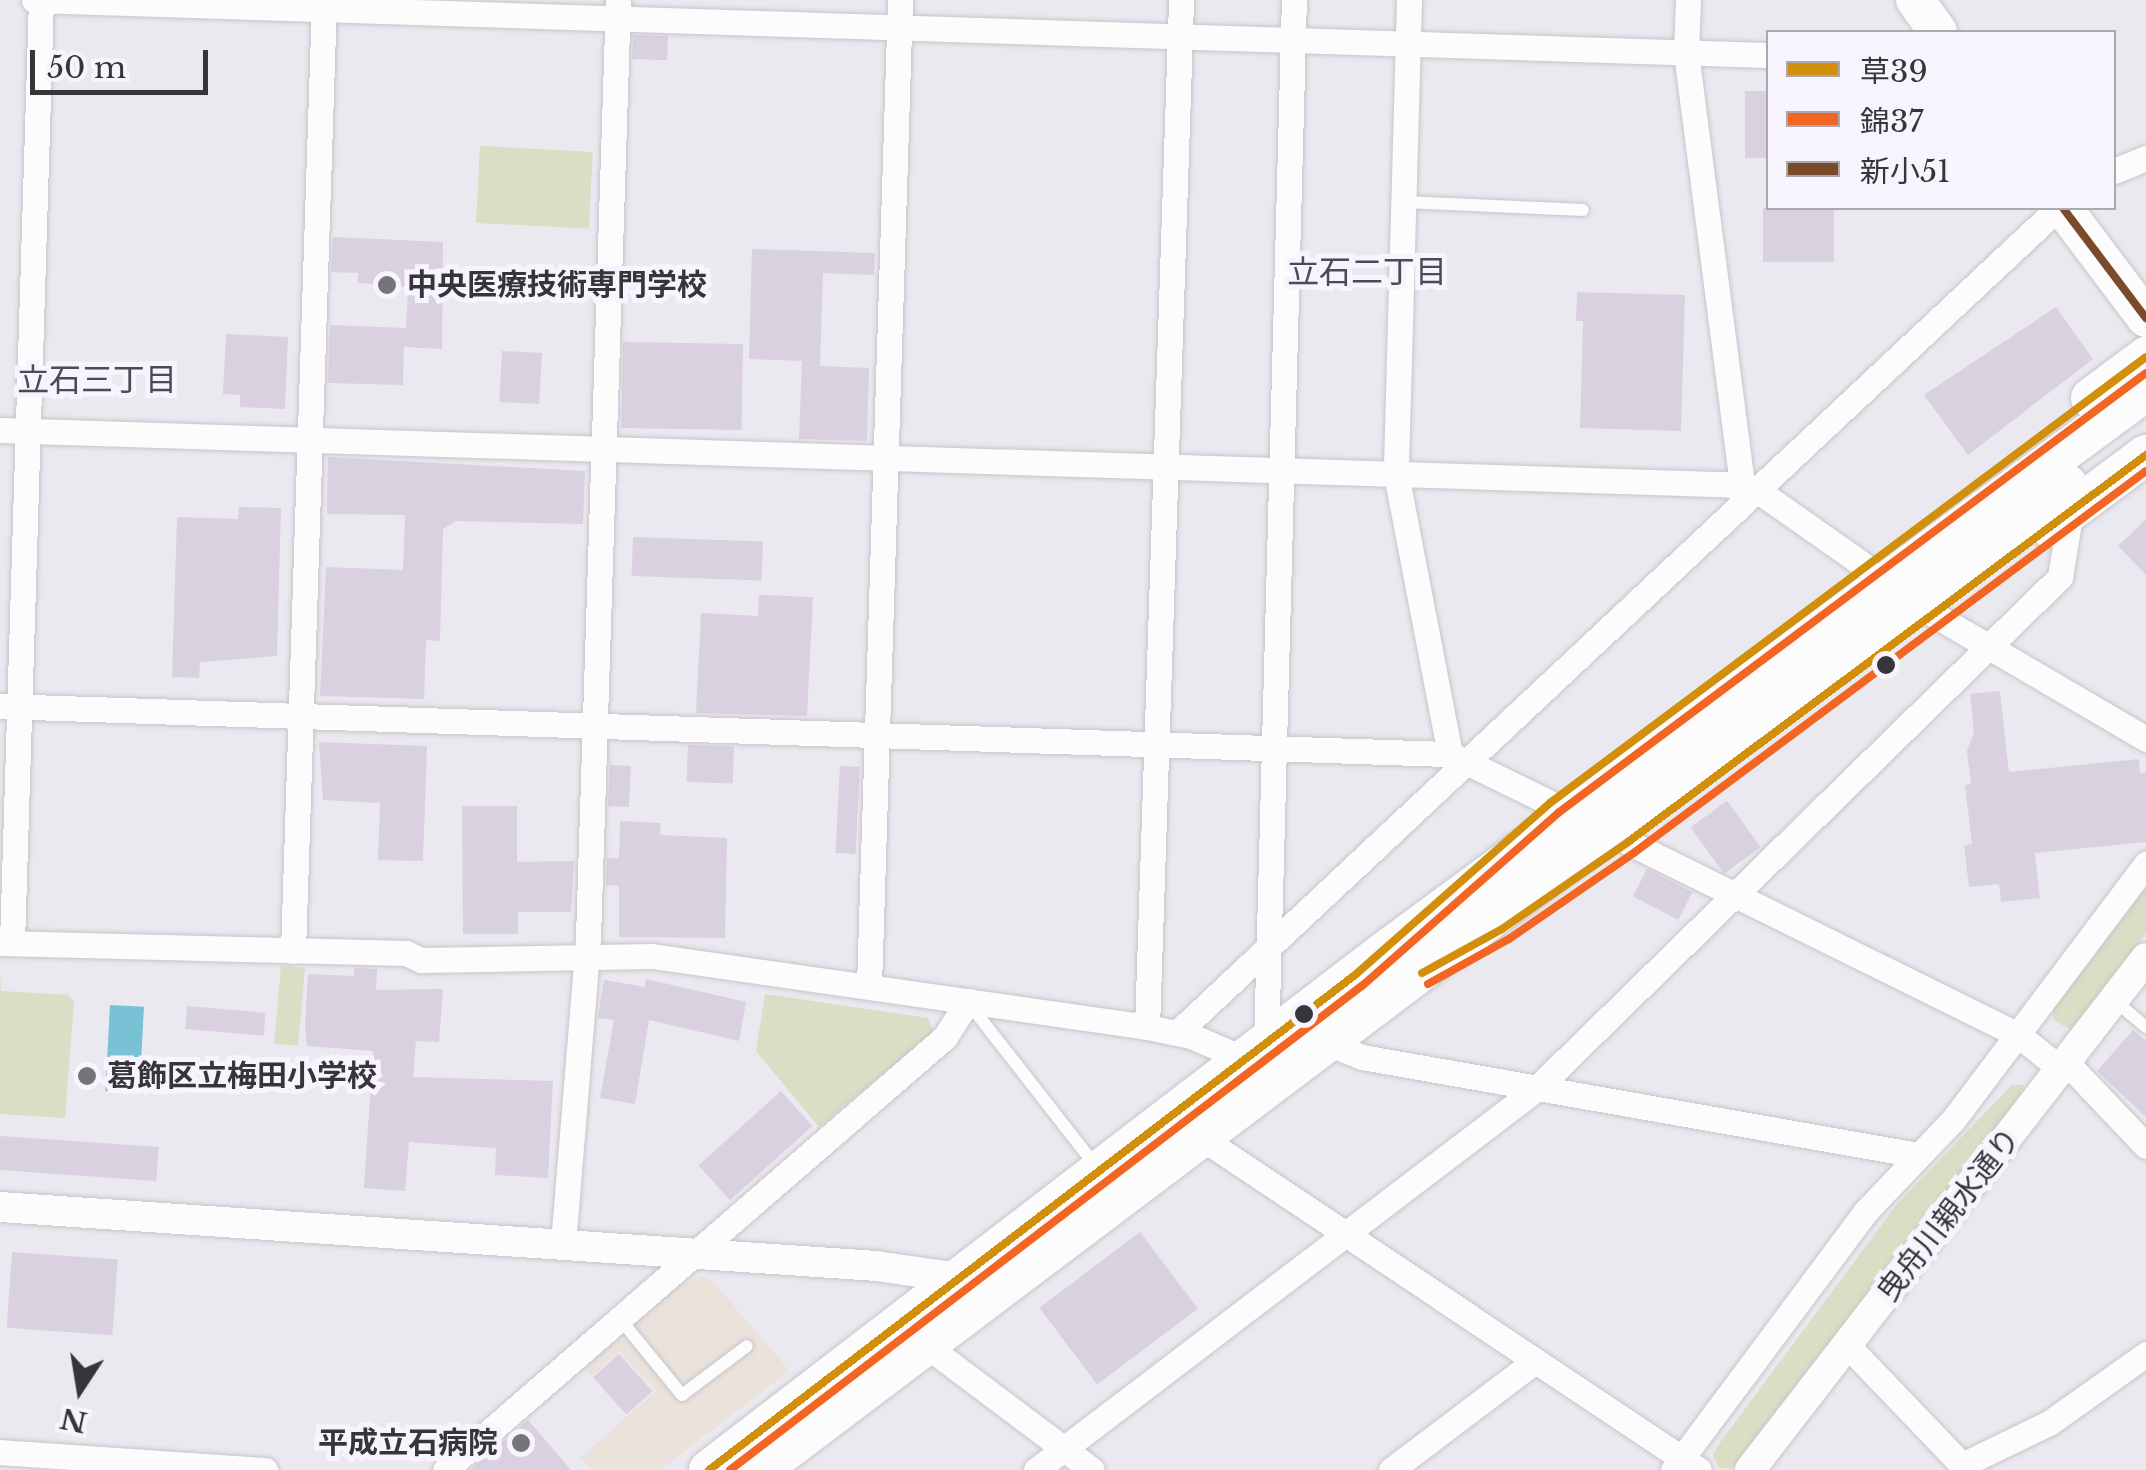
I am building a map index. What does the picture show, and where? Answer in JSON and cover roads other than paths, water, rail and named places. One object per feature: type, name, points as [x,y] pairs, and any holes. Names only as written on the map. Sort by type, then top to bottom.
[{"type":"highway","points":[[709,1470],[941,1313],[1004,1283],[1325,1042],[1397,965],[1502,929],[1588,825],[1866,566],[2146,357]]},
{"type":"highway","points":[[1588,825],[2146,391]]},
{"type":"highway","points":[[760,1470],[1100,1172],[1256,1052],[1397,965],[2146,424]]},
{"type":"highway","points":[[1588,825],[1933,614],[2146,456]]},
{"type":"main road","points":[[1915,0],[1937,30]]},
{"type":"main road","points":[[2062,210],[2146,318]]},
{"type":"street","points":[[1294,0],[1292,40],[1279,470],[1272,748],[1265,951],[1256,1052],[1146,1027],[652,956],[421,960],[406,953],[6,943],[10,706],[29,430],[39,0],[617,10],[899,28],[1180,38],[1292,40],[1766,55]]},
{"type":"street","points":[[869,986],[900,0]]},
{"type":"street","points":[[1146,1027],[1181,0]]},
{"type":"street","points":[[1409,0],[1396,474],[1455,757]]},
{"type":"street","points":[[1688,0],[1686,53],[1748,487]]},
{"type":"street","points":[[293,951],[324,5]]},
{"type":"street","points":[[563,1244],[586,956],[596,728],[617,10]]},
{"type":"street","points":[[2116,170],[2146,158]]},
{"type":"street","points":[[1176,1033],[1265,951],[1455,757],[1748,487],[2058,210]]},
{"type":"street","points":[[0,430],[1748,487],[1866,566]]},
{"type":"street","points":[[1036,1470],[1350,1235],[1536,1089],[2060,577],[2071,510]]},
{"type":"street","points":[[1933,614],[1986,649],[2146,739]]},
{"type":"street","points":[[10,706],[1455,757],[2016,1034],[2064,1065],[2146,1146]]},
{"type":"street","points":[[1199,1136],[1350,1235],[1684,1466],[1864,1212],[1953,1120],[2146,864]]},
{"type":"street","name":"曳舟川親水通り","points":[[1750,1470],[2146,958]]},
{"type":"street","points":[[444,1470],[945,1037],[968,1001]]},
{"type":"street","points":[[1325,1042],[1350,1054],[1918,1154]]},
{"type":"street","points":[[0,1207],[696,1254],[941,1313],[1064,1449],[1092,1470]]},
{"type":"street","points":[[1846,1344],[1965,1467],[2049,1423],[2146,1354]]},
{"type":"street","points":[[1391,1470],[1535,1361]]},
{"type":"street","points":[[0,1452],[265,1470]]},
{"type":"lane","points":[[1405,202],[1584,210]]},
{"type":"lane","points":[[2114,1000],[2146,1028]]},
{"type":"lane","points":[[968,1001],[1100,1172]]},
{"type":"lane","points":[[620,1319],[682,1395],[747,1346]]},
{"type":"water","points":[[110,1005],[144,1007],[139,1093],[105,1091]]},
{"type":"place","name":"中央医療技術専門学校","points":[[387,285]]},
{"type":"place","name":"葛飾区立梅田小学校","points":[[87,1076]]},
{"type":"place","name":"平成立石病院","points":[[521,1443]]},
{"type":"district","name":"立石二丁目","points":[[1367,272]]},
{"type":"district","name":"立石三丁目","points":[[97,380]]}]
